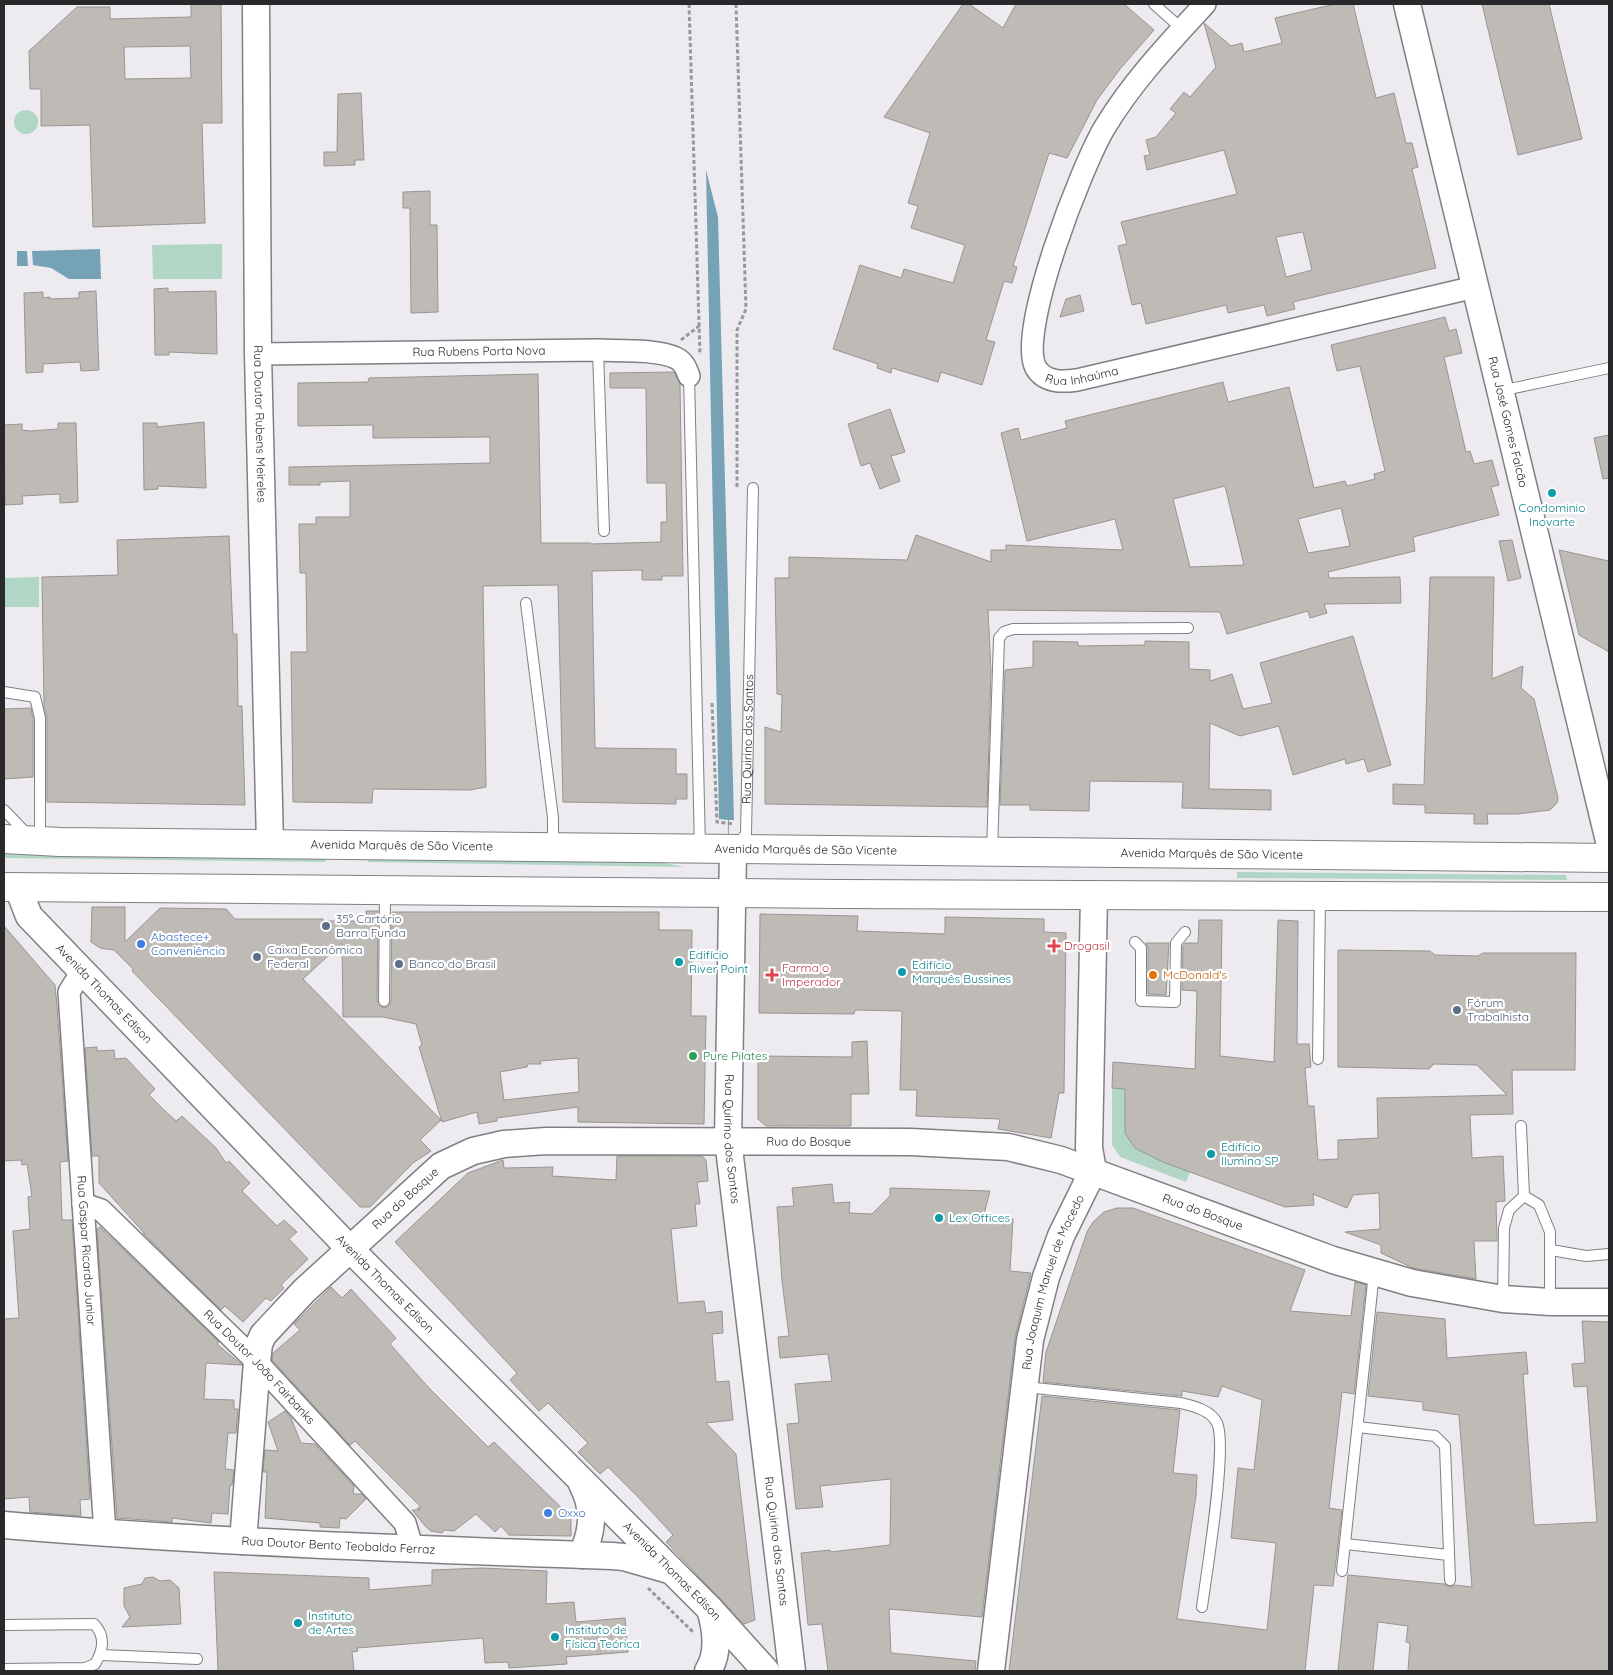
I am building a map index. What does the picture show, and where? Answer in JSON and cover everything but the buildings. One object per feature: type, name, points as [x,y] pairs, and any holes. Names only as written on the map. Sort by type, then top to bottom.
[{"type":"main road","name":"Avenida Marquês de São Vicente","points":[[4,839],[553,848],[1609,858]]},
{"type":"main road","points":[[11,887],[1609,897]]},
{"type":"street","name":"Rua Doutor Rubens Meireles","points":[[256,4],[258,354],[270,844]]},
{"type":"street","name":"Rua Inhaúma","points":[[1205,4],[1125,96],[1104,129],[1067,215],[1041,292],[1034,324],[1033,358],[1040,374],[1062,382],[1077,380],[1475,287]]},
{"type":"street","name":"Rua José Gomes Falcão","points":[[1407,4],[1609,841]]},
{"type":"street","name":"Rua Rubens Porta Nova","points":[[258,354],[598,350],[663,354],[676,358],[684,364],[689,376]]},
{"type":"street","name":"Rua Quirino dos Santos","points":[[733,850],[728,1140],[792,1671]]},
{"type":"street","name":"Avenida Thomas Edison","points":[[11,887],[29,916],[350,1249],[710,1609],[766,1671]]},
{"type":"street","points":[[1093,1171],[1090,1148],[1094,895]]},
{"type":"street","name":"Rua Gaspar Ricardo Junior","points":[[82,971],[69,992],[105,1534]]},
{"type":"street","name":"Rua do Bosque","points":[[243,1540],[256,1362],[259,1344],[263,1335],[304,1291],[441,1166],[473,1151],[504,1144],[546,1141],[728,1140],[911,1142],[1008,1147],[1061,1160],[1280,1241],[1412,1283],[1503,1299],[1550,1302],[1609,1302]]},
{"type":"street","name":"Rua Joaquim Manuel de Macedo","points":[[991,1671],[1024,1387],[1036,1310],[1061,1236],[1093,1171]]},
{"type":"street","name":"Rua Doutor João Fairbanks","points":[[84,1204],[101,1210],[256,1362],[405,1523],[413,1550]]},
{"type":"street","points":[[578,1477],[588,1499],[592,1521],[590,1537],[582,1555]]},
{"type":"street","name":"Rua Doutor Bento Teobaldo Ferraz","points":[[4,1525],[105,1534],[413,1550],[624,1557],[672,1571]]},
{"type":"street","points":[[708,1671],[716,1652],[714,1622],[710,1609]]},
{"type":"lane","points":[[1154,4],[1182,29]]},
{"type":"lane","points":[[598,350],[604,531]]},
{"type":"lane","points":[[1500,391],[1609,368]]},
{"type":"lane","points":[[689,376],[700,849]]},
{"type":"lane","name":"Rua Quirino dos Santos","points":[[733,850],[746,834],[753,488]]},
{"type":"lane","points":[[526,603],[553,818],[553,848]]},
{"type":"lane","points":[[992,852],[1000,638],[1004,632],[1013,630],[1188,628]]},
{"type":"lane","points":[[4,692],[35,697],[40,718],[37,841]]},
{"type":"lane","points":[[4,810],[37,841]]},
{"type":"lane","points":[[384,1001],[385,890]]},
{"type":"lane","points":[[1318,1059],[1320,896]]},
{"type":"lane","points":[[1135,942],[1141,948],[1141,1001],[1175,1002],[1176,943],[1185,932]]},
{"type":"lane","points":[[1503,1299],[1504,1228],[1509,1210],[1524,1196],[1521,1126]]},
{"type":"lane","points":[[1524,1196],[1540,1205],[1550,1232],[1550,1302]]},
{"type":"lane","points":[[1550,1250],[1586,1256],[1609,1254]]},
{"type":"lane","points":[[1342,1572],[1374,1272]]},
{"type":"lane","points":[[1024,1387],[1181,1403],[1202,1409],[1217,1422],[1220,1436],[1219,1472],[1202,1607]]},
{"type":"lane","points":[[1358,1427],[1435,1436],[1445,1446],[1450,1580]]},
{"type":"lane","points":[[1345,1544],[1449,1556]]},
{"type":"lane","points":[[4,1625],[94,1624],[102,1639],[101,1655],[95,1664],[85,1668],[4,1669]]},
{"type":"lane","points":[[101,1655],[197,1659]]},
{"type":"path","points":[[689,4],[700,356]]},
{"type":"path","points":[[736,4],[746,310],[737,330],[737,498]]},
{"type":"path","points":[[712,693],[717,822],[737,824],[737,814]]},
{"type":"path","points":[[647,1586],[697,1636]]},
{"type":"green space","points":[[26,110],[34,114],[38,122],[34,130],[26,134],[18,130],[14,122],[18,114]]},
{"type":"green space","points":[[222,244],[222,279],[153,279],[152,245]]},
{"type":"green space","points":[[39,577],[39,607],[4,607],[4,578]]},
{"type":"green space","points":[[4,854],[326,857],[326,862],[4,858]]},
{"type":"green space","points":[[368,858],[659,862],[684,867],[368,862]]},
{"type":"green space","points":[[1237,872],[1566,875],[1567,880],[1237,878]]},
{"type":"green space","points":[[1112,1088],[1125,1089],[1125,1133],[1135,1148],[1190,1172],[1186,1182],[1120,1157],[1112,1145]]},
{"type":"water","points":[[706,170],[718,217],[734,820],[729,820],[724,1136],[728,820],[719,819]]},
{"type":"water","points":[[100,249],[101,279],[69,279],[51,268],[33,265],[32,251]]},
{"type":"water","points":[[17,251],[27,251],[28,266],[17,266]]},
{"type":"place","name":"Condominio Inovarte","points":[[1552,493]]},
{"type":"place","name":"35º Cartório Barra Funda","points":[[326,926]]},
{"type":"place","name":"Abastece+ Conveniência","points":[[141,944]]},
{"type":"place","name":"Drogasil","points":[[1054,946]]},
{"type":"place","name":"Caixa Econômica Federal","points":[[257,957]]},
{"type":"place","name":"Edifício River Point","points":[[679,962]]},
{"type":"place","name":"Banco do Brasil","points":[[399,964]]},
{"type":"place","name":"Edifício Marquês Bussines","points":[[902,972]]},
{"type":"place","name":"Farma o Imperador","points":[[772,975]]},
{"type":"place","name":"McDonald's","points":[[1153,975]]},
{"type":"place","name":"Fórum Trabalhista","points":[[1457,1010]]},
{"type":"place","name":"Pure Pilates","points":[[693,1056]]},
{"type":"place","name":"Edifício Ilumina SP","points":[[1211,1154]]},
{"type":"place","name":"Lex Offices","points":[[939,1218]]},
{"type":"place","name":"Oxxo","points":[[548,1513]]},
{"type":"place","name":"Instituto de Artes","points":[[298,1623]]},
{"type":"place","name":"Instituto de Física Teórica","points":[[555,1637]]}]
